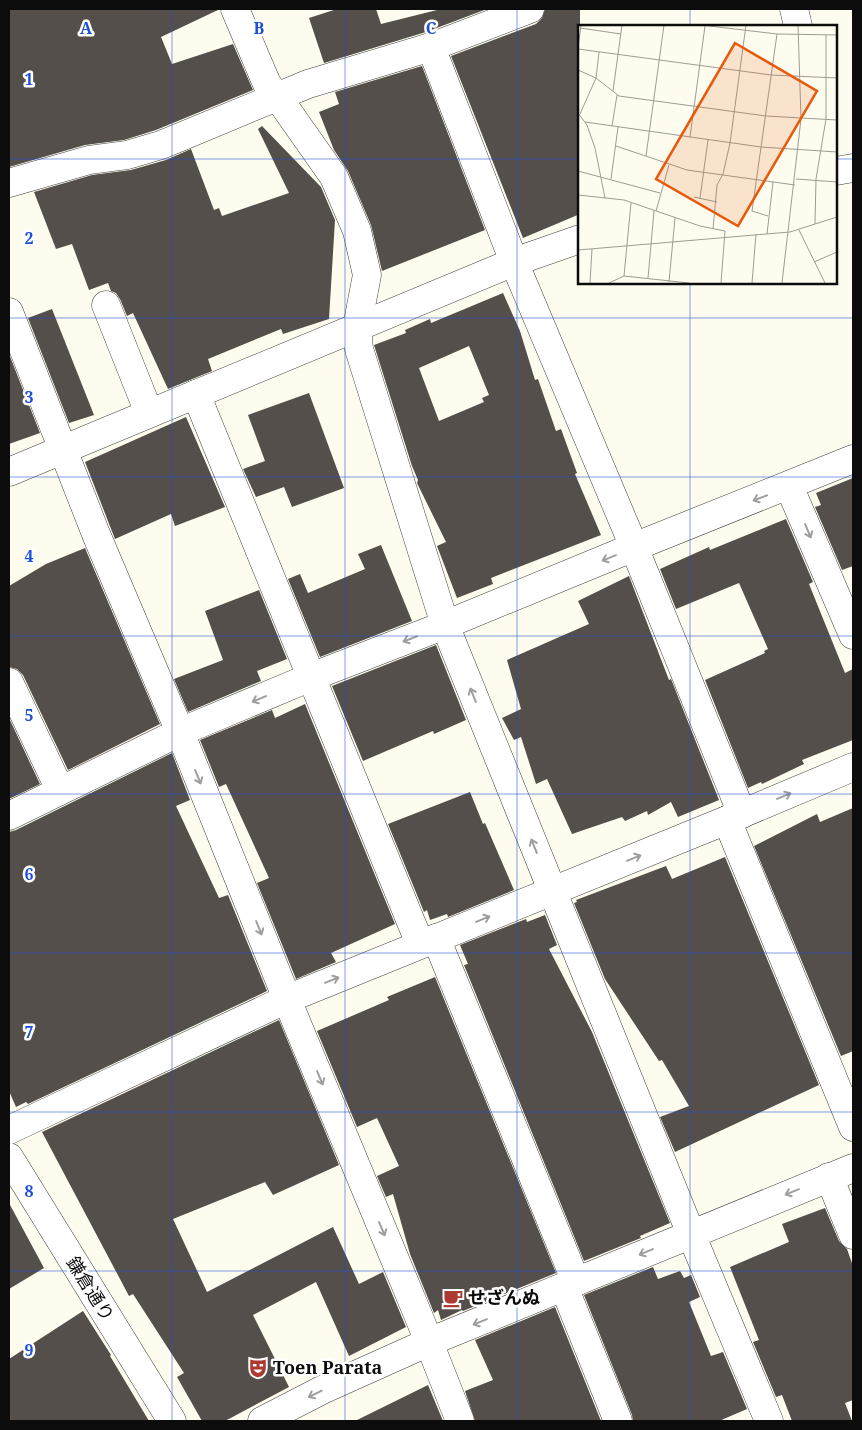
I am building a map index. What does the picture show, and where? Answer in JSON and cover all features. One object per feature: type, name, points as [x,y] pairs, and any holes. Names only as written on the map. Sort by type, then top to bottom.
[{"type":"street","points":[[235,9],[267,84],[334,177],[357,231],[367,275],[357,327],[358,349],[445,625],[691,1234],[769,1421]]},
{"type":"street","points":[[9,183],[89,160],[127,155],[160,145],[308,84],[431,47],[530,9]]},
{"type":"street","points":[[794,9],[798,25]]},
{"type":"street","points":[[431,47],[514,262],[634,547],[734,817],[853,1127]]},
{"type":"street","points":[[837,172],[853,168]]},
{"type":"street","points":[[9,472],[514,262],[578,240]]},
{"type":"street","points":[[106,306],[149,413]]},
{"type":"street","points":[[9,312],[96,534],[180,732],[460,1421]]},
{"type":"street","points":[[196,394],[311,677],[428,941],[570,1284],[618,1421]]},
{"type":"street","points":[[9,816],[180,732],[311,677],[445,625],[853,459]]},
{"type":"street","points":[[789,486],[853,635]]},
{"type":"street","points":[[9,682],[60,790]]},
{"type":"street","points":[[9,1130],[287,999],[853,767]]},
{"type":"street","name":"鎌倉通り","points":[[9,1157],[172,1421]]},
{"type":"street","points":[[262,1421],[322,1390],[429,1342],[841,1172],[853,1235]]},
{"type":"building","points":[[9,9],[220,9],[161,37],[172,64],[233,44],[253,90],[156,130],[124,140],[85,145],[9,167]]},
{"type":"building","points":[[337,9],[376,9],[381,24],[441,9],[487,9],[426,32],[324,63],[309,18]]},
{"type":"building","points":[[545,9],[580,9],[580,25],[578,25],[578,215],[523,238],[451,56],[536,24],[542,18]]},
{"type":"building","points":[[422,66],[485,230],[382,271],[371,225],[348,171],[334,150],[319,112],[339,104],[335,92]]},
{"type":"building","points":[[262,126],[321,187],[335,220],[329,319],[283,334],[281,329],[208,359],[212,371],[168,389],[133,313],[127,316],[120,299],[116,293],[111,291],[108,283],[89,290],[72,244],[56,249],[34,192],[92,175],[131,170],[166,160],[191,149],[214,210],[219,208],[222,216],[289,193],[258,129]]},
{"type":"building","points":[[503,293],[520,331],[535,380],[538,379],[556,431],[561,429],[577,473],[575,474],[601,535],[491,578],[493,584],[457,598],[437,546],[446,542],[417,483],[418,480],[374,345],[406,333],[405,330],[430,319],[431,323]],"holes":[[[469,346],[489,395],[482,398],[484,402],[439,421],[419,368]]]},
{"type":"building","points":[[52,309],[94,415],[69,423],[28,318]]},
{"type":"building","points":[[9,354],[40,433],[9,444]]},
{"type":"building","points":[[309,393],[344,488],[292,507],[284,487],[256,497],[243,469],[265,461],[248,415]]},
{"type":"building","points":[[186,417],[225,507],[175,526],[171,514],[115,539],[85,462]]},
{"type":"building","points":[[853,478],[853,566],[842,570],[815,507],[821,505],[816,493]]},
{"type":"building","points":[[786,519],[813,582],[809,584],[845,673],[853,669],[853,740],[802,760],[804,764],[762,784],[761,782],[748,788],[705,680],[765,653],[764,651],[768,649],[739,583],[676,609],[660,569],[709,547],[710,550]]},
{"type":"building","points":[[381,545],[412,621],[320,657],[288,579],[300,574],[308,593],[365,569],[358,554]]},
{"type":"building","points":[[85,548],[160,724],[68,770],[23,675],[17,669],[9,667],[9,586],[46,564]]},
{"type":"building","points":[[629,576],[669,680],[671,679],[719,800],[678,817],[671,802],[648,815],[647,811],[625,821],[622,817],[572,834],[547,779],[536,784],[521,737],[514,740],[502,718],[521,709],[507,660],[589,624],[578,601]]},
{"type":"building","points":[[259,590],[287,659],[257,671],[261,681],[188,712],[174,679],[223,660],[205,611]]},
{"type":"building","points":[[436,645],[466,720],[434,734],[433,731],[363,761],[332,686]]},
{"type":"building","points":[[305,704],[395,924],[331,953],[336,962],[296,979],[257,883],[269,878],[226,784],[219,787],[200,740],[272,710],[275,718]]},
{"type":"building","points":[[9,718],[40,784],[9,799]]},
{"type":"building","points":[[172,753],[190,800],[176,806],[219,898],[228,895],[267,991],[28,1104],[26,1102],[16,1107],[9,1091],[9,832]]},
{"type":"building","points":[[470,792],[514,890],[448,917],[447,914],[430,920],[427,910],[424,912],[388,824]]},
{"type":"building","points":[[853,808],[853,1051],[841,1056],[754,846],[817,814],[820,822]]},
{"type":"building","points":[[725,857],[819,1085],[675,1152],[660,1117],[689,1106],[662,1060],[659,1061],[605,979],[574,903],[577,902],[576,900],[666,866],[672,879]]},
{"type":"building","points":[[545,915],[557,945],[549,949],[592,1032],[670,1223],[640,1236],[641,1238],[584,1261],[464,965],[468,964],[460,945],[526,919],[527,922]]},
{"type":"building","points":[[435,977],[556,1273],[441,1320],[438,1310],[434,1313],[410,1254],[393,1194],[386,1197],[377,1176],[399,1166],[377,1118],[357,1127],[317,1031],[389,1000],[387,997]]},
{"type":"building","points":[[279,1020],[339,1165],[273,1195],[265,1182],[173,1219],[207,1292],[333,1227],[359,1284],[383,1272],[406,1327],[349,1356],[316,1282],[253,1315],[289,1387],[225,1421],[202,1421],[177,1377],[184,1373],[133,1294],[129,1296],[42,1132]]},
{"type":"building","points":[[9,1203],[44,1268],[9,1289]]},
{"type":"building","points":[[825,1208],[839,1241],[847,1249],[853,1266],[853,1400],[845,1403],[852,1421],[792,1421],[782,1395],[776,1397],[753,1342],[759,1340],[730,1267],[789,1242],[782,1224]]},
{"type":"building","points":[[653,1267],[658,1279],[680,1271],[684,1278],[691,1275],[700,1297],[689,1302],[711,1356],[723,1352],[747,1409],[719,1421],[633,1421],[584,1295]]},
{"type":"building","points":[[555,1307],[601,1421],[475,1421],[465,1391],[493,1380],[475,1340]]},
{"type":"building","points":[[83,1311],[149,1421],[9,1421],[9,1359]]},
{"type":"building","points":[[428,1385],[443,1421],[355,1421]]},
{"type":"place","name":"せざんぬ","points":[[453,1298]]},
{"type":"place","name":"Toen Parata","points":[[258,1368]]}]
